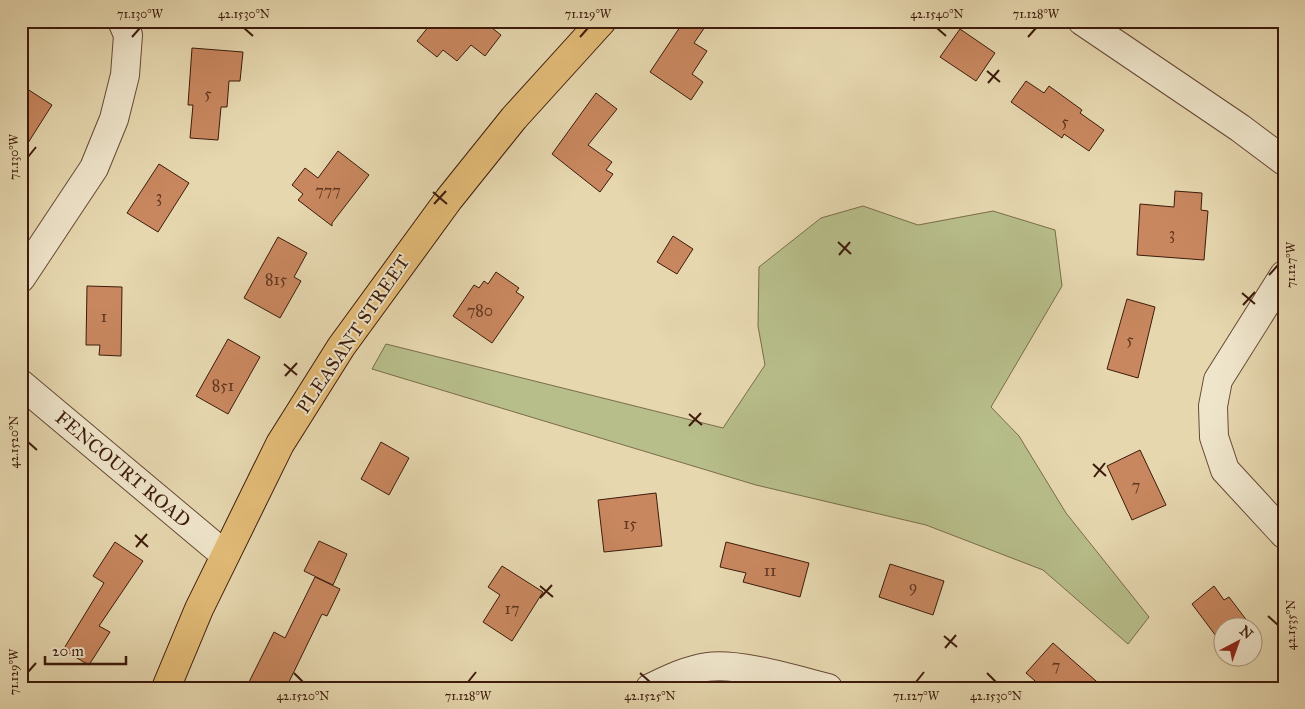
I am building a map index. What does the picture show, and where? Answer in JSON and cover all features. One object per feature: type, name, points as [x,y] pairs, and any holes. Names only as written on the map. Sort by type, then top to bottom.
[{"type":"main road","name":"PLEASANT STREET","points":[[166,688],[225,555],[280,444],[342,347],[418,239],[514,118],[602,21]]},
{"type":"street","points":[[21,278],[94,168],[114,119],[125,75],[128,35],[122,21]]},
{"type":"street","points":[[1082,21],[1232,123],[1284,161]]},
{"type":"street","points":[[1284,275],[1218,380],[1213,406],[1214,437],[1225,470],[1284,534]]},
{"type":"street","name":"FENCOURT ROAD","points":[[21,384],[225,555]]},
{"type":"street","points":[[650,688],[684,672],[709,666],[729,667],[828,688]]},
{"type":"green space","points":[[863,206],[918,225],[993,211],[1055,230],[1062,286],[991,407],[1019,436],[1066,513],[1149,617],[1128,644],[1043,570],[926,525],[756,485],[372,369],[386,344],[723,428],[765,365],[758,326],[759,267],[821,218]]},
{"type":"building","points":[[433,21],[490,21],[487,24],[501,35],[485,56],[471,45],[457,61],[443,50],[437,57],[417,41]]},
{"type":"building","points":[[684,21],[709,21],[694,43],[707,51],[692,74],[703,82],[691,100],[650,72]]},
{"type":"building","points":[[960,29],[995,53],[976,81],[940,57]]},
{"type":"building","points":[[192,48],[243,52],[240,81],[229,81],[227,107],[221,107],[218,140],[190,138],[193,105],[188,105]]},
{"type":"building","points":[[1026,81],[1044,93],[1049,86],[1082,110],[1080,113],[1104,130],[1089,151],[1064,134],[1062,138],[1011,102]]},
{"type":"building","points":[[21,85],[52,105],[21,154]]},
{"type":"building","points":[[596,93],[617,109],[588,145],[612,162],[606,170],[613,174],[600,192],[552,154]]},
{"type":"building","points":[[338,151],[369,175],[332,223],[332,226],[298,200],[303,194],[292,185],[305,168],[318,178]]},
{"type":"building","points":[[159,164],[189,183],[158,232],[127,213]]},
{"type":"building","points":[[1175,191],[1202,193],[1201,210],[1208,211],[1204,260],[1137,255],[1140,204],[1174,207]]},
{"type":"building","points":[[673,236],[693,249],[677,274],[657,262]]},
{"type":"building","points":[[278,237],[307,253],[294,277],[301,281],[280,318],[244,298]]},
{"type":"building","points":[[496,272],[519,288],[516,292],[524,297],[492,343],[453,316],[474,285],[479,288],[484,281],[488,284]]},
{"type":"building","points":[[87,286],[122,287],[121,356],[99,355],[100,345],[86,345]]},
{"type":"building","points":[[1127,299],[1155,307],[1138,378],[1107,369]]},
{"type":"building","points":[[228,339],[260,357],[228,414],[196,396]]},
{"type":"building","points":[[381,442],[409,458],[389,495],[361,479]]},
{"type":"building","points":[[1140,450],[1166,505],[1132,520],[1107,466]]},
{"type":"building","points":[[656,493],[662,546],[604,552],[598,500]]},
{"type":"building","points":[[319,541],[347,554],[333,585],[304,571]]},
{"type":"building","points":[[115,542],[143,561],[99,626],[110,632],[89,665],[63,650],[104,583],[93,576]]},
{"type":"building","points":[[726,542],[809,563],[800,597],[743,582],[746,573],[720,567]]},
{"type":"building","points":[[890,564],[944,581],[933,615],[879,597]]},
{"type":"building","points":[[502,566],[543,592],[512,641],[483,622],[500,595],[488,587]]},
{"type":"building","points":[[315,577],[340,589],[327,616],[322,614],[286,688],[246,688],[274,632],[285,638]]},
{"type":"building","points":[[1214,586],[1224,600],[1229,597],[1243,616],[1212,616],[1212,631],[1192,604]]},
{"type":"building","points":[[1053,643],[1104,688],[1043,688],[1026,673]]}]
